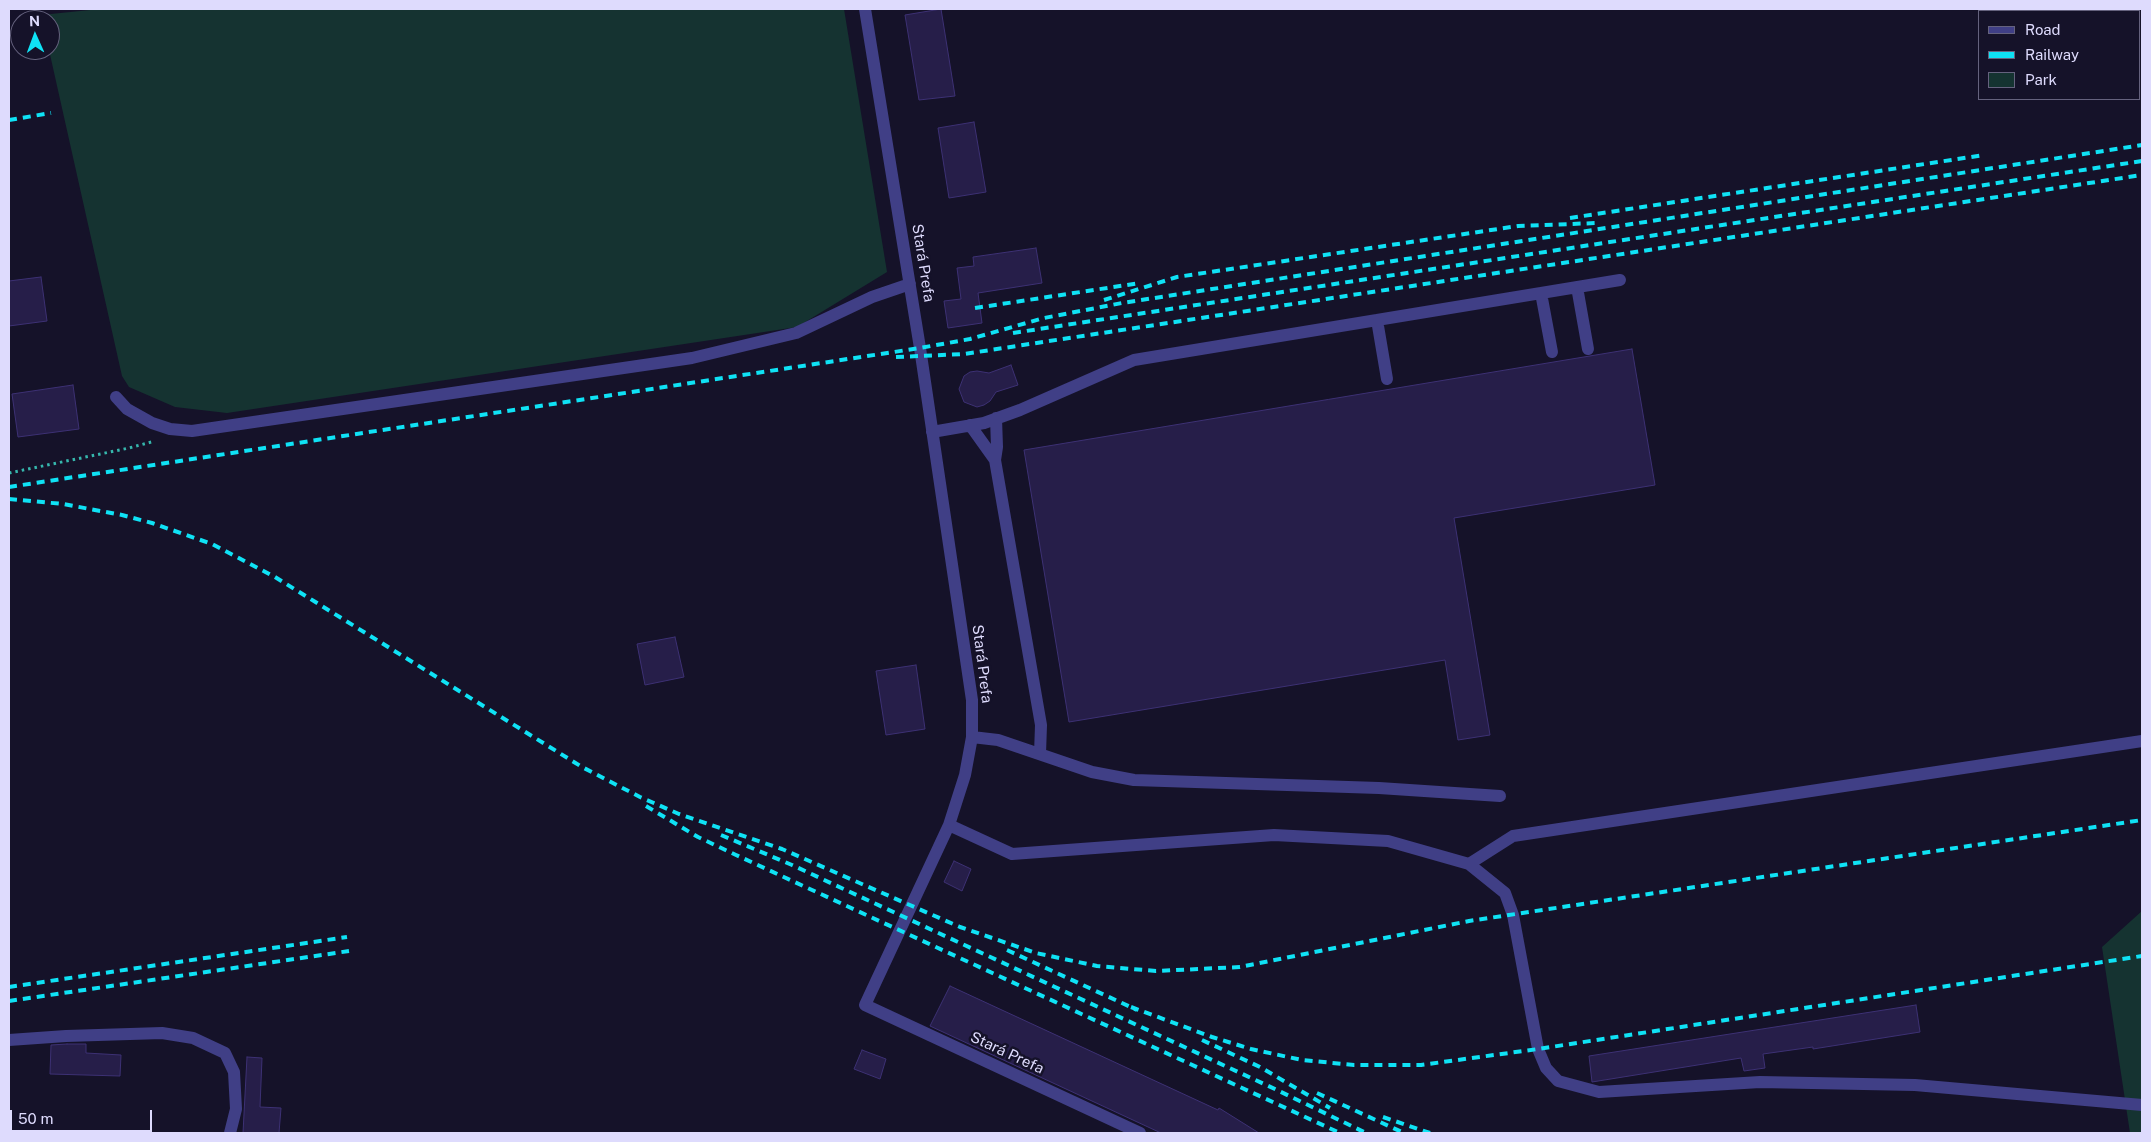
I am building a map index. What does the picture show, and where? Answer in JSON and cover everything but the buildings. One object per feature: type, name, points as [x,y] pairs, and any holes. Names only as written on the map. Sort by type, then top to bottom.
[{"type":"lane","name":"Stará Prefa","points":[[865,9],[910,284],[972,700],[972,737],[965,775],[949,825],[865,1005],[1140,1133]]},
{"type":"lane","points":[[932,432],[970,425],[1020,410],[1134,360],[1620,280]]},
{"type":"lane","points":[[116,397],[128,408],[152,424],[192,431],[692,358],[796,333],[884,292],[910,284]]},
{"type":"lane","points":[[1577,287],[1588,349]]},
{"type":"lane","points":[[1542,293],[1552,352]]},
{"type":"lane","points":[[1377,320],[1387,379]]},
{"type":"lane","points":[[996,418],[997,446],[995,460],[1041,725],[1040,754]]},
{"type":"lane","points":[[970,425],[995,460]]},
{"type":"lane","points":[[972,737],[998,740],[1092,772],[1134,780],[1379,788],[1500,796]]},
{"type":"lane","points":[[1469,864],[1513,836],[2142,741]]},
{"type":"lane","points":[[949,825],[1012,854],[1274,834],[1388,841],[1469,864],[1505,893],[1513,914],[1538,1049],[1546,1068],[1558,1081],[1599,1092],[1760,1082],[1915,1085],[2142,1105]]},
{"type":"lane","points":[[9,1040],[162,1033],[193,1038],[226,1053],[234,1072],[236,1109],[230,1133]]},
{"type":"path","points":[[9,473],[156,441]]},
{"type":"green space","points":[[100,9],[844,9],[887,272],[797,327],[227,413],[175,407],[129,387],[122,376],[51,60],[60,60],[60,13]]},
{"type":"green space","points":[[2142,911],[2142,1133],[2130,1133],[2102,947]]},
{"type":"water","points":[[2001,9],[2104,10],[2002,10]]},
{"type":"railway","points":[[9,120],[51,113]]},
{"type":"railway","points":[[9,487],[920,348],[970,339],[1044,318],[1122,303],[2142,145]]},
{"type":"railway","points":[[1570,218],[1984,155]]},
{"type":"railway","points":[[1013,333],[2142,161]]},
{"type":"railway","points":[[896,357],[964,354],[2142,175]]},
{"type":"railway","points":[[1104,300],[1177,277],[1518,226],[1597,223]]},
{"type":"railway","points":[[975,308],[1140,283]]},
{"type":"railway","points":[[9,499],[63,504],[122,515],[152,523],[212,544],[275,577],[582,767],[640,797],[679,814],[782,849],[960,927],[1036,953],[1097,966],[1156,971],[1240,967],[1469,921],[2142,820]]},
{"type":"railway","points":[[646,806],[698,837],[736,855],[1340,1133]]},
{"type":"railway","points":[[721,835],[792,865],[1366,1133]]},
{"type":"railway","points":[[9,987],[347,937]]},
{"type":"railway","points":[[1007,950],[1137,1010]]},
{"type":"railway","points":[[9,1001],[349,951]]},
{"type":"railway","points":[[1131,1007],[1212,1037],[1251,1049],[1302,1060],[1354,1065],[1421,1065],[1538,1049],[2142,956]]},
{"type":"railway","points":[[1202,1040],[1260,1067],[1330,1108]]},
{"type":"railway","points":[[1317,1093],[1404,1133]]},
{"type":"railway","points":[[1383,1117],[1430,1133]]}]
